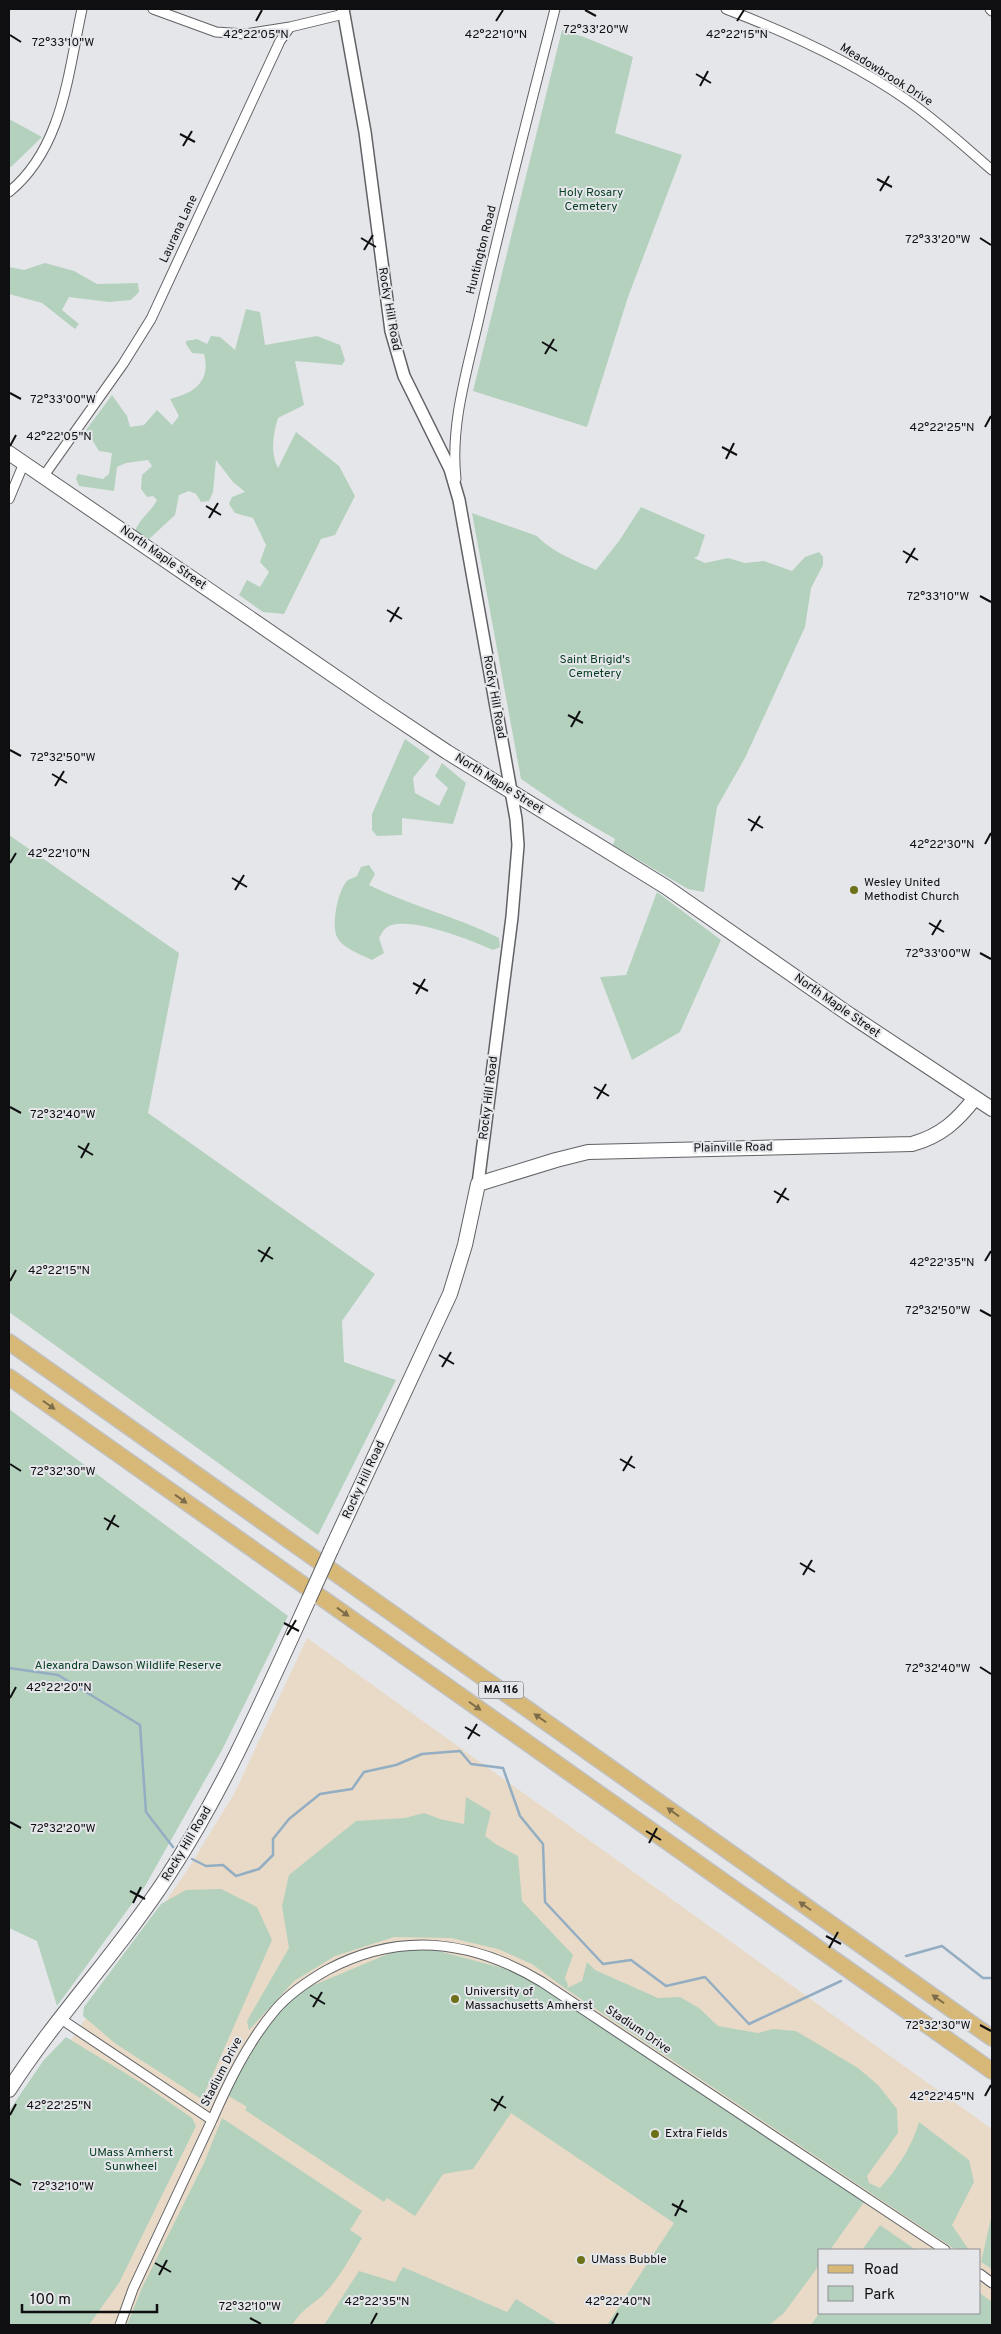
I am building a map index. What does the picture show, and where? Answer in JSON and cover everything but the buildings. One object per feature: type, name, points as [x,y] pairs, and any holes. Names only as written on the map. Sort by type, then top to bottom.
[{"type":"main road","name":"North Maple Street","points":[[9,453],[378,706],[512,793],[666,887],[850,1015],[992,1109]]},
{"type":"main road","name":"Plainville Road","points":[[478,1184],[588,1152],[912,1144],[927,1139],[951,1125],[975,1098]]},
{"type":"main road","name":"Rocky Hill Road","points":[[9,2090],[137,1921],[199,1826],[223,1781],[450,1294],[465,1245],[478,1184]]},
{"type":"main road","name":"MA 116","points":[[9,1342],[992,2038]]},
{"type":"main road","name":"MA 116","points":[[9,1376],[992,2071]]},
{"type":"street","points":[[9,192],[30,172],[52,135],[61,108],[82,9]]},
{"type":"street","points":[[153,9],[216,32],[245,34],[290,27],[343,12]]},
{"type":"street","name":"Huntington Road","points":[[459,500],[454,450],[460,401],[485,289],[555,9]]},
{"type":"street","name":"Meadowbrook Drive","points":[[726,9],[805,42],[849,63],[930,117],[992,170]]},
{"type":"street","name":"Rocky Hill Road","points":[[343,12],[365,132],[387,312],[395,349],[413,396],[450,469],[459,500],[512,793],[518,845],[478,1184]]},
{"type":"street","name":"Laurana Lane","points":[[43,477],[123,364],[151,320],[280,41],[290,27]]},
{"type":"street","points":[[9,499],[24,463]]},
{"type":"street","name":"Stadium Drive","points":[[120,2325],[133,2289],[212,2120],[254,2037],[283,2002],[304,1985],[340,1964],[380,1948],[412,1944],[456,1948],[500,1960],[542,1982],[943,2249]]},
{"type":"street","name":"Stadium Drive","points":[[61,2019],[212,2120]]},
{"type":"street","points":[[981,2275],[992,2282]]},
{"type":"shaded area","name":"University of Massachusetts Amherst","points":[[307,1638],[992,2129],[992,2325],[9,2325],[9,2130],[188,1869],[234,1794]]},
{"type":"green space","name":"Holy Rosary Cemetery","points":[[562,30],[633,57],[615,133],[682,155],[628,297],[587,427],[473,391]]},
{"type":"green space","points":[[9,119],[42,137],[11,167],[9,166]]},
{"type":"green space","points":[[45,263],[74,271],[97,284],[138,283],[139,292],[131,300],[109,302],[69,297],[62,310],[79,324],[75,329],[42,303],[9,294],[9,267],[24,270]]},
{"type":"green space","points":[[246,309],[260,312],[265,345],[317,336],[340,345],[345,360],[342,365],[295,361],[304,405],[278,418],[276,424],[273,449],[278,468],[296,432],[339,466],[355,496],[335,535],[321,539],[284,614],[263,612],[239,595],[247,580],[260,587],[269,572],[260,562],[266,545],[253,518],[235,513],[229,504],[232,497],[245,492],[233,482],[216,460],[213,492],[209,501],[201,502],[196,494],[189,491],[179,495],[175,515],[148,540],[135,531],[157,500],[153,496],[147,497],[141,489],[142,475],[152,466],[148,460],[126,463],[117,467],[114,491],[79,486],[76,479],[78,474],[103,479],[109,474],[112,453],[99,451],[86,430],[112,395],[127,416],[130,427],[144,425],[157,410],[172,425],[179,416],[170,399],[194,389],[203,379],[205,372],[204,354],[192,353],[186,341],[197,339],[207,344],[211,336],[220,337],[235,350]]},
{"type":"green space","name":"Saint Brigid's Cemetery","points":[[641,507],[705,535],[698,556],[694,558],[705,563],[728,558],[745,563],[764,561],[792,571],[805,557],[819,552],[823,557],[823,565],[811,588],[805,627],[745,758],[717,807],[704,892],[688,889],[613,845],[615,839],[574,815],[521,779],[472,513],[537,536],[543,542],[572,560],[596,570],[619,541]]},
{"type":"green space","points":[[405,739],[430,757],[413,778],[415,793],[439,806],[448,788],[435,776],[442,763],[466,783],[453,824],[402,818],[402,835],[377,836],[372,830],[372,814]]},
{"type":"green space","points":[[9,835],[179,953],[148,1113],[375,1274],[342,1321],[344,1362],[396,1380],[318,1535],[9,1312]]},
{"type":"green space","points":[[369,865],[375,874],[369,885],[499,938],[500,947],[493,950],[439,930],[408,924],[395,924],[385,929],[379,938],[384,953],[372,960],[343,945],[335,932],[338,900],[347,881],[357,876],[361,867]]},
{"type":"green space","points":[[657,892],[721,940],[680,1032],[632,1060],[600,977],[626,975]]},
{"type":"green space","name":"Alexandra Dawson Wildlife Reserve","points":[[9,1409],[288,1616],[222,1750],[145,1886],[57,2006],[37,1941],[9,1928]]},
{"type":"green space","points":[[466,1797],[491,1812],[485,1836],[518,1856],[522,1901],[573,1955],[565,1978],[568,1985],[567,1988],[582,1981],[587,1962],[595,1970],[658,1998],[680,1997],[699,2008],[718,2026],[758,2033],[773,2029],[796,2031],[858,2068],[878,2085],[897,2109],[898,2133],[867,2176],[869,2183],[880,2188],[908,2149],[919,2122],[969,2160],[974,2182],[952,2225],[968,2249],[955,2249],[566,1989],[532,1964],[498,1949],[451,1938],[394,1937],[335,1956],[294,1981],[249,2030],[247,2021],[289,1948],[282,1906],[289,1875],[356,1821],[405,1818],[424,1813],[440,1819],[464,1824]]},
{"type":"green space","points":[[221,1889],[257,1907],[272,1940],[205,2092],[200,2098],[116,2044],[83,2016],[84,2007],[161,1904],[186,1890]]},
{"type":"green space","name":"Extra Fields","points":[[412,1944],[533,1976],[867,2198],[831,2249],[818,2249],[818,2267],[784,2313],[769,2325],[607,2325],[674,2223],[511,2113],[473,2169],[443,2174],[415,2216],[387,2198],[384,2202],[245,2110],[247,2107],[224,2093],[290,1995]]},
{"type":"green space","name":"UMass Amherst Sunwheel","points":[[66,2037],[143,2084],[192,2118],[196,2126],[119,2283],[89,2325],[9,2325],[9,2111],[43,2061]]},
{"type":"green space","points":[[222,2118],[362,2211],[350,2230],[362,2238],[334,2283],[322,2296],[302,2312],[292,2325],[127,2325],[141,2290],[204,2163]]},
{"type":"green space","points":[[992,2214],[992,2269],[981,2262]]},
{"type":"green space","points":[[880,2225],[915,2249],[863,2249]]},
{"type":"green space","points":[[403,2267],[507,2312],[516,2299],[558,2325],[324,2325],[359,2271],[395,2282]]},
{"type":"green space","points":[[981,2294],[992,2302],[992,2325],[811,2325],[819,2314],[981,2314]]},
{"type":"waterway","points":[[9,1668],[58,1675],[140,1725],[146,1812],[173,1847]]},
{"type":"waterway","points":[[192,1859],[206,1866],[223,1865],[236,1876],[259,1869],[273,1855],[273,1839],[289,1819],[320,1794],[352,1789],[364,1772],[396,1765],[422,1754],[460,1751],[471,1764],[503,1768],[520,1816],[543,1844],[545,1902],[603,1964],[631,1960],[666,1986],[705,1977],[749,2024],[841,1981]]},
{"type":"waterway","points":[[906,1956],[942,1946],[983,1978],[992,1978]]},
{"type":"place","name":"Wesley United Methodist Church","points":[[854,890]]},
{"type":"place","name":"University of Massachusetts Amherst","points":[[455,1999]]},
{"type":"place","name":"Extra Fields","points":[[655,2134]]},
{"type":"place","name":"UMass Bubble","points":[[581,2260]]}]
